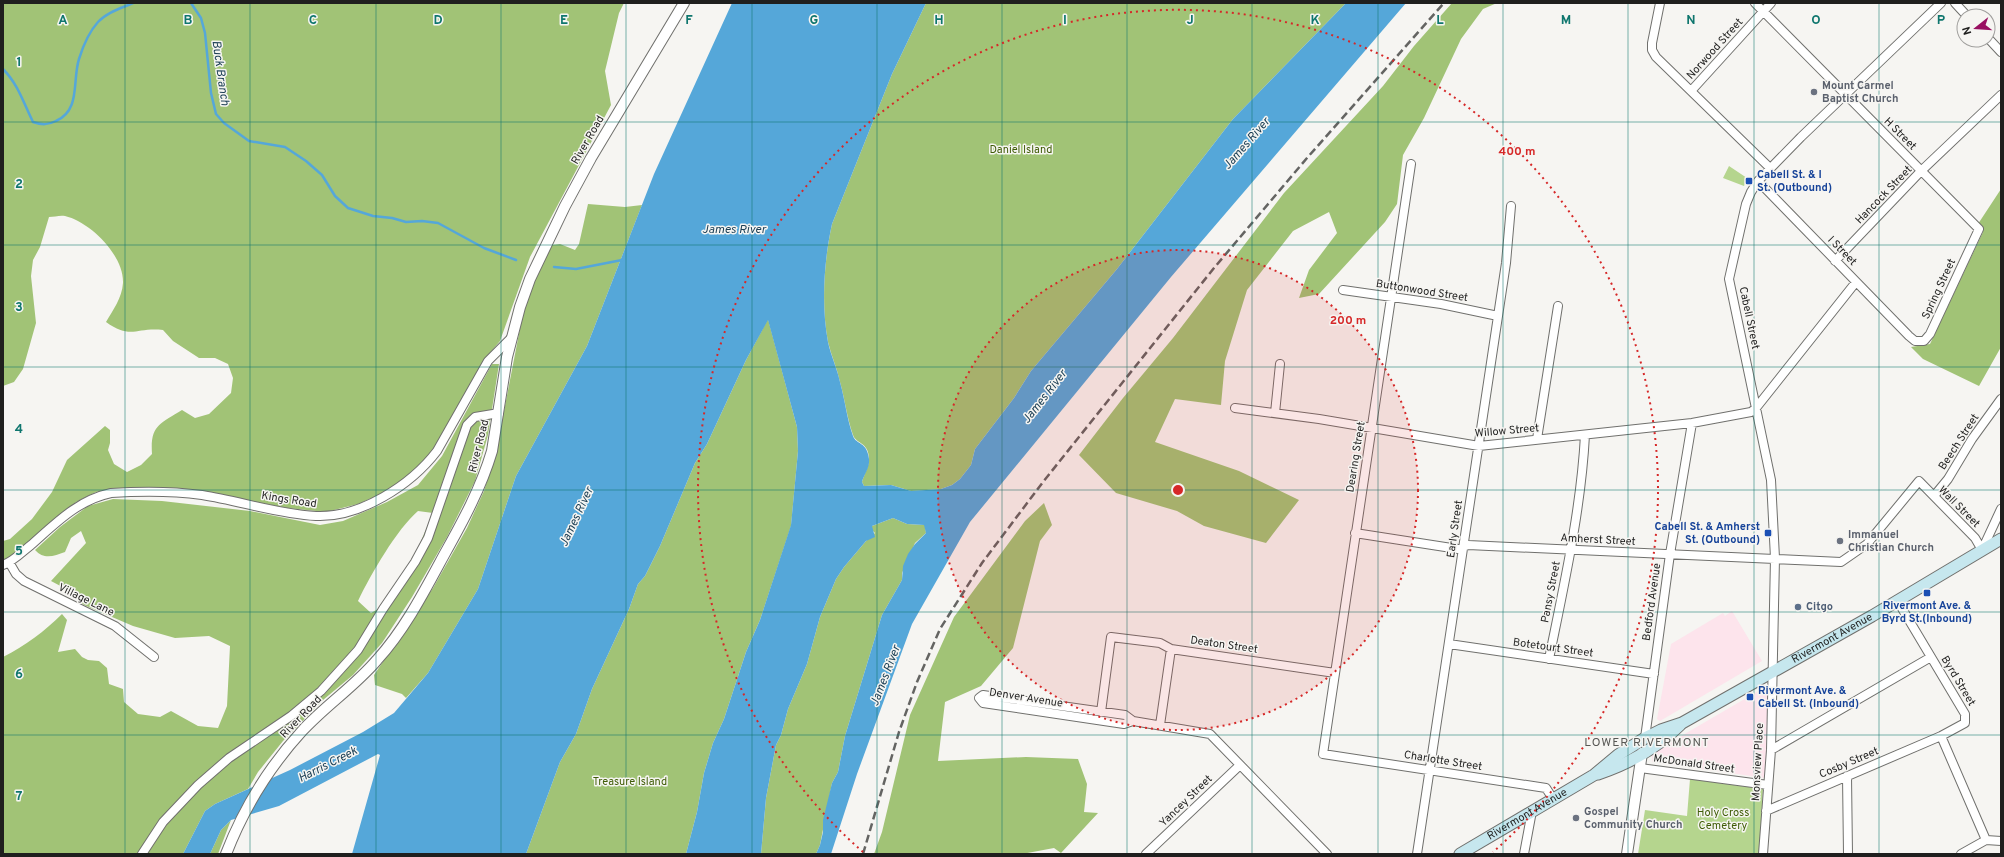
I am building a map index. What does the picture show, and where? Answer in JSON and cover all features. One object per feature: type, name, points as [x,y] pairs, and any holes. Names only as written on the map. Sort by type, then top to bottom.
[{"type":"main road","name":"Rivermont Avenue","points":[[1598,774],[1618,755],[1645,738],[1661,730],[1682,723],[2001,539]]},
{"type":"main road","name":"Rivermont Avenue","points":[[1460,854],[1598,774],[1618,768],[1666,739],[1682,723]]},
{"type":"street","name":"River Road","points":[[226,854],[240,823],[276,763],[303,730],[377,660],[410,615],[480,487],[492,451],[512,337],[530,279],[565,206],[646,64],[684,3]]},
{"type":"street","points":[[1660,3],[1652,50],[1656,57],[1770,168]]},
{"type":"street","name":"H Street","points":[[1755,3],[1979,229]]},
{"type":"street","name":"Norwood Street","points":[[1691,91],[1771,3]]},
{"type":"street","name":"Cabell Street","points":[[1774,670],[1776,558],[1771,480],[1729,279],[1746,204],[1758,181],[1770,168],[1941,3]]},
{"type":"street","name":"Hancock Street","points":[[1835,261],[1922,171],[2001,95]]},
{"type":"street","name":"Dearing Street","points":[[1323,754],[1411,164]]},
{"type":"street","name":"I Street","points":[[1758,181],[1910,336]]},
{"type":"street","name":"Early Street","points":[[1417,854],[1506,263],[1511,206]]},
{"type":"street","name":"Spring Street","points":[[1910,336],[1915,341],[1924,341],[1930,334],[1979,229]]},
{"type":"street","points":[[1756,408],[1856,282]]},
{"type":"street","name":"Buttonwood Street","points":[[1343,290],[1441,304],[1498,316]]},
{"type":"street","points":[[1537,440],[1558,306]]},
{"type":"street","name":"Kings Road","points":[[6,564],[78,505],[97,496],[111,493],[200,495],[314,516],[338,514],[377,500],[408,482],[428,463],[437,451],[488,361],[503,344],[512,337]]},
{"type":"street","points":[[1275,414],[1280,364]]},
{"type":"street","name":"Beech Street","points":[[1934,496],[1948,479],[1972,439],[2001,399]]},
{"type":"street","name":"Willow Street","points":[[1235,408],[1372,428],[1478,446],[1692,423],[1751,412],[1756,408]]},
{"type":"street","points":[[142,854],[163,822],[193,790],[229,758],[291,716],[321,691],[358,650],[383,609],[415,562],[428,538],[467,425],[475,417],[499,413]]},
{"type":"street","name":"Bedford Avenue","points":[[1645,738],[1670,554],[1692,423]]},
{"type":"street","name":"Pansy Street","points":[[1549,659],[1570,550],[1584,457],[1585,435]]},
{"type":"street","name":"Wall Street","points":[[1841,562],[1867,544],[1919,481],[1975,538],[1982,550]]},
{"type":"street","points":[[1982,550],[2001,509]]},
{"type":"street","name":"Amherst Street","points":[[1356,533],[1458,549],[1468,545],[1841,562]]},
{"type":"street","name":"Village Lane","points":[[6,564],[24,581],[115,626],[154,657]]},
{"type":"street","name":"Byrd Street","points":[[1897,600],[1966,718],[1962,726],[1941,736]]},
{"type":"street","name":"Deaton Street","points":[[1102,712],[1111,637],[1160,643],[1171,649],[1335,673]]},
{"type":"street","name":"Botetourt Street","points":[[1449,644],[1654,674]]},
{"type":"street","points":[[1160,725],[1171,649]]},
{"type":"street","points":[[1771,750],[1931,658]]},
{"type":"street","name":"Monsview Place","points":[[1763,854],[1771,750],[1774,670]]},
{"type":"street","name":"Denver Avenue","points":[[1134,721],[1124,724],[983,703],[979,698],[983,695],[1125,715],[1134,721],[1210,734],[1327,854]]},
{"type":"street","points":[[1941,736],[1986,840]]},
{"type":"street","name":"Cosby Street","points":[[1766,811],[1941,736]]},
{"type":"street","points":[[1627,854],[1642,753]]},
{"type":"street","name":"Charlotte Street","points":[[1323,754],[1546,788],[1553,799]]},
{"type":"street","name":"Yancey Street","points":[[1146,854],[1240,765]]},
{"type":"street","name":"McDonald Street","points":[[1640,768],[1768,785]]},
{"type":"street","points":[[1847,776],[1848,854]]},
{"type":"street","points":[[1524,854],[1532,811]]},
{"type":"street","points":[[1961,854],[1986,840],[2001,841]]},
{"type":"shaded area","points":[[1732,611],[1762,661],[1660,721],[1657,719],[1671,644],[1723,613],[1725,616]]},
{"type":"shaded area","points":[[1767,686],[1765,778],[1652,762],[1652,753]]},
{"type":"green space","points":[[3,3],[624,3],[619,13],[605,71],[611,105],[530,257],[500,341],[485,359],[434,449],[415,471],[390,489],[376,496],[358,504],[326,512],[287,508],[200,491],[111,489],[96,492],[76,502],[13,555],[3,561],[3,541],[10,539],[32,519],[52,492],[67,460],[105,426],[110,430],[110,443],[108,450],[114,464],[127,472],[141,465],[152,454],[153,437],[158,426],[162,422],[182,410],[195,418],[209,414],[231,393],[233,378],[228,364],[215,358],[199,358],[173,341],[163,330],[128,332],[106,322],[121,294],[123,283],[122,272],[118,262],[112,251],[95,232],[75,219],[61,216],[49,217],[40,247],[33,260],[31,276],[36,323],[23,369],[14,382],[3,386]]},
{"type":"green space","name":"Daniel Island","points":[[926,3],[1346,3],[1233,119],[1117,269],[1031,371],[1014,398],[975,449],[971,465],[960,479],[952,485],[941,489],[911,491],[891,485],[864,486],[862,482],[868,465],[868,453],[865,446],[853,435],[839,377],[829,347],[826,328],[824,283],[832,224],[892,74]]},
{"type":"green space","points":[[1452,3],[1497,3],[1483,9],[1461,39],[1424,118],[1403,155],[1397,204],[1385,222],[1319,294],[1299,298],[1309,270],[1337,233],[1329,212],[1293,231],[1247,290],[1225,361],[1221,405],[1175,399],[1155,442],[1239,471],[1299,500],[1266,543],[1204,526],[1177,511],[1116,493],[1079,455],[1123,398],[1173,338],[1284,193],[1383,86],[1414,46]]},
{"type":"green space","points":[[1729,166],[1747,178],[1744,186],[1723,178]]},
{"type":"green space","points":[[2001,189],[2001,347],[1979,386],[1923,359],[1911,347],[1930,344],[1983,232],[1978,224]]},
{"type":"green space","points":[[588,204],[625,207],[642,205],[587,346],[516,476],[478,589],[428,673],[406,698],[402,694],[375,685],[374,675],[433,588],[467,528],[484,491],[497,447],[523,313],[537,274],[552,245],[560,244],[575,250],[579,244]]},
{"type":"green space","name":"Treasure Island","points":[[768,319],[797,427],[798,451],[791,526],[760,620],[746,652],[724,719],[713,743],[704,773],[697,812],[686,854],[526,854],[560,762],[576,734],[592,689],[629,609],[638,584],[645,576],[660,546],[695,463],[707,444],[746,360]]},
{"type":"green space","points":[[492,364],[499,364],[488,435],[475,481],[447,537],[412,597],[382,643],[353,675],[323,700],[283,741],[258,772],[248,789],[215,804],[205,811],[183,854],[3,854],[3,657],[34,638],[62,614],[67,620],[58,652],[75,649],[82,657],[88,660],[99,661],[107,668],[109,684],[123,689],[124,702],[138,714],[160,717],[171,711],[198,726],[218,728],[227,706],[230,646],[209,636],[175,638],[133,626],[84,605],[68,590],[51,581],[86,543],[81,531],[71,538],[65,552],[53,556],[46,556],[38,553],[35,550],[60,527],[88,506],[113,499],[162,501],[250,511],[320,525],[343,521],[387,502],[418,485],[442,456]],"holes":[[[418,511],[433,513],[415,555],[378,609],[371,613],[358,601],[393,540]]]},
{"type":"green space","points":[[1044,503],[1052,525],[1040,541],[1013,648],[981,686],[945,702],[938,761],[1026,757],[1078,759],[1087,784],[1084,812],[1098,813],[1061,853],[1054,848],[1022,854],[874,854],[882,832],[910,715],[954,617],[1025,521]]},
{"type":"green space","points":[[893,518],[907,524],[925,525],[926,533],[915,543],[902,573],[902,580],[882,615],[845,736],[838,772],[832,783],[820,845],[816,854],[761,854],[766,798],[776,745],[781,735],[788,709],[807,664],[820,617],[836,579],[866,541],[875,533],[872,530],[872,526]]},
{"type":"green space","name":"Holy Cross Cemetery","points":[[1690,779],[1763,789],[1759,854],[1638,854],[1645,810],[1687,816]]},
{"type":"green space","points":[[231,820],[218,854],[210,854],[221,830]]},
{"type":"water","name":"James River","points":[[732,3],[926,3],[892,74],[832,224],[824,283],[826,328],[829,347],[839,377],[854,439],[864,446],[868,453],[868,468],[862,482],[864,486],[891,485],[911,491],[941,489],[952,485],[960,479],[971,465],[975,449],[1014,398],[1031,371],[1117,269],[1233,119],[1346,3],[1406,3],[1171,277],[970,522],[912,624],[857,774],[831,854],[816,854],[823,832],[823,820],[832,783],[838,772],[845,736],[882,615],[902,580],[903,566],[908,554],[926,533],[924,525],[907,524],[893,518],[872,526],[875,537],[866,541],[836,579],[820,617],[807,664],[788,709],[781,735],[776,745],[766,798],[761,854],[686,854],[697,812],[704,773],[713,743],[724,719],[746,652],[760,620],[791,525],[798,451],[797,427],[768,320],[746,360],[707,444],[695,463],[660,546],[645,576],[638,584],[629,609],[592,689],[576,734],[560,762],[526,854],[352,854],[380,755],[378,754],[279,806],[231,820],[221,830],[210,854],[183,854],[205,811],[215,804],[290,770],[363,732],[394,713],[428,673],[478,589],[516,476],[587,346],[654,174]]},
{"type":"waterway","name":"Buck Branch","points":[[3,69],[17,88],[33,122],[45,124],[56,121],[64,116],[69,110],[74,94],[79,59],[84,44],[92,30],[98,22],[106,16],[133,3]]},
{"type":"waterway","name":"Buck Branch","points":[[191,3],[201,18],[205,33],[211,93],[216,114],[224,123],[249,141],[285,147],[306,161],[322,175],[335,196],[348,208],[373,216],[392,218],[406,222],[422,221],[438,223],[484,248],[516,260]]},
{"type":"waterway","name":"Buck Branch","points":[[554,267],[576,269],[622,260]]},
{"type":"railway","points":[[863,854],[899,732],[917,682],[940,629],[982,563],[1043,482],[1214,268],[1307,158],[1444,3]]},
{"type":"place","name":"Mount Carmel Baptist Church","points":[[1814,92]]},
{"type":"place","name":"Cabell St. & I St. (Outbound)","points":[[1749,181]]},
{"type":"place","name":"Cabell St. & Amherst St. (Outbound)","points":[[1768,533]]},
{"type":"place","name":"Immanuel Christian Church","points":[[1840,541]]},
{"type":"place","name":"Rivermont Ave. & Byrd St.(Inbound)","points":[[1927,593]]},
{"type":"place","name":"Citgo","points":[[1798,607]]},
{"type":"place","name":"Rivermont Ave. & Cabell St. (Inbound)","points":[[1750,697]]},
{"type":"place","name":"Gospel Community Church","points":[[1576,818]]},
{"type":"district","name":"LOWER RIVERMONT","points":[[1647,743]]},
{"type":"water label","name":"Harris Creek","points":[[328,765]]}]
